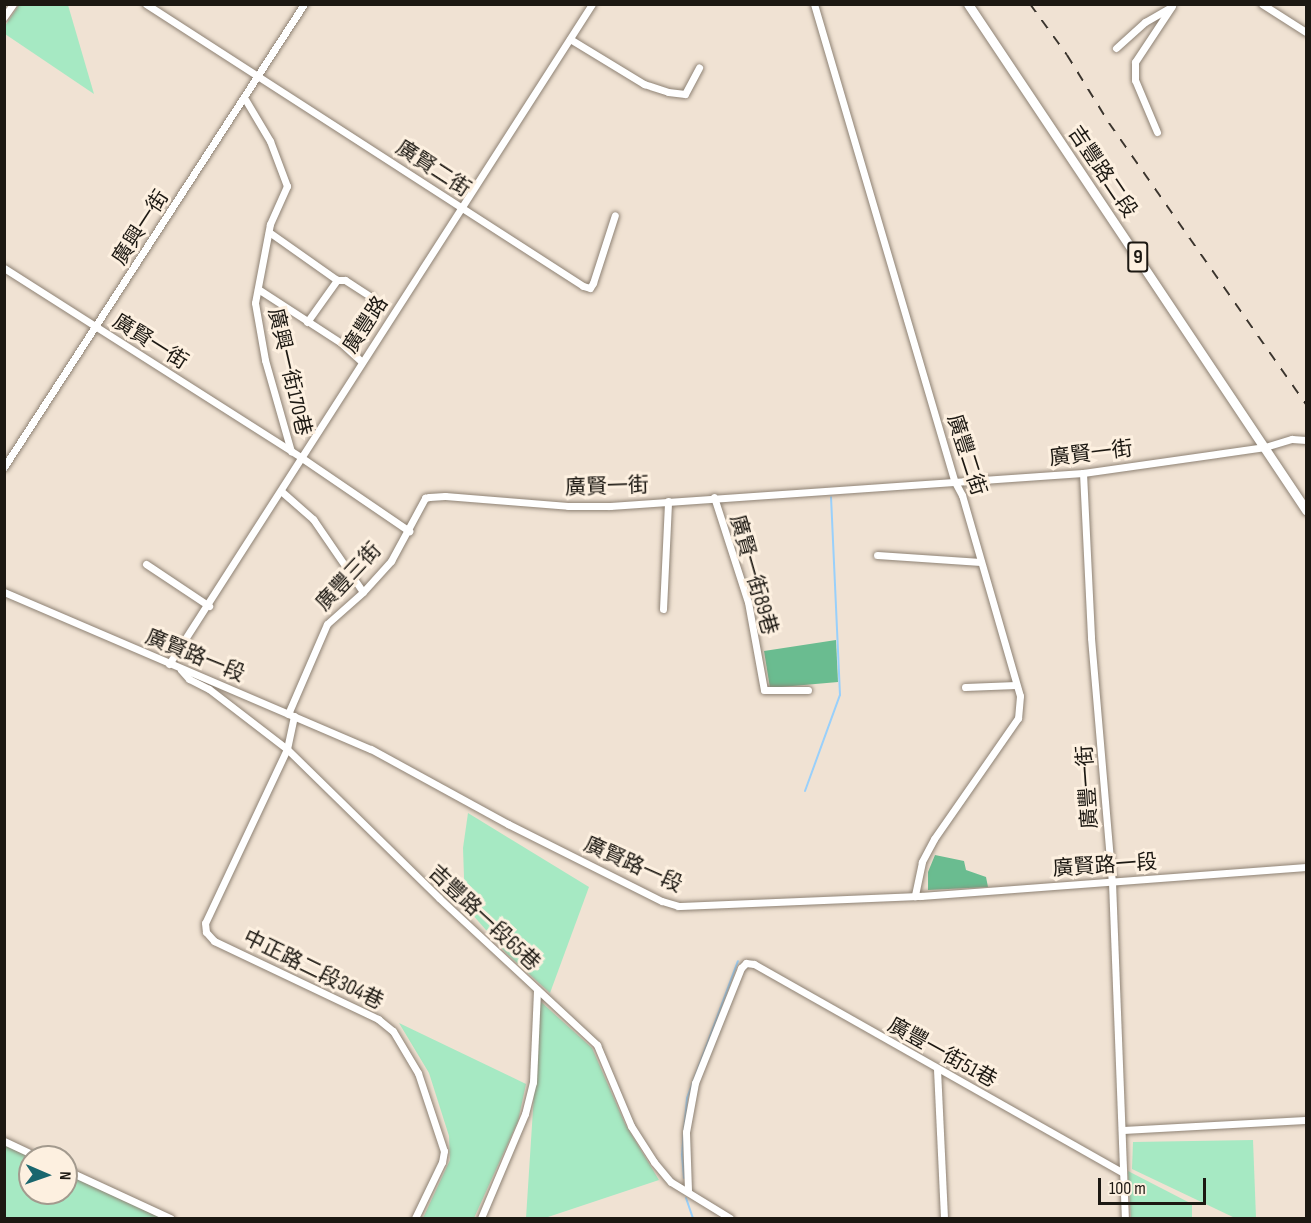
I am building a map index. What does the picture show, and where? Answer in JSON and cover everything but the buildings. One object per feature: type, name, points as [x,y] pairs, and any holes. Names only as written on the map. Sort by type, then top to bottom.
[{"type":"main road","name":"吉豐路二段","points":[[968,4],[1306,510]]},
{"type":"street","points":[[4,17],[13,4]]},
{"type":"street","name":"廣賢二街","points":[[146,4],[461,208],[590,288],[615,215]]},
{"type":"street","name":"廣興一街","points":[[4,467],[245,99],[304,4]]},
{"type":"street","name":"廣豐路","points":[[169,664],[209,606],[361,361],[592,4]]},
{"type":"street","name":"廣豐二街","points":[[814,4],[1020,696],[1018,718],[934,839],[922,862],[915,896]]},
{"type":"street","points":[[1262,4],[1306,32]]},
{"type":"street","points":[[1116,48],[1145,22],[1173,5]]},
{"type":"street","points":[[1157,132],[1135,80],[1135,62],[1173,5]]},
{"type":"street","points":[[570,39],[644,84],[668,92],[685,94],[699,69]]},
{"type":"street","name":"廣興一街170巷","points":[[245,99],[270,141],[287,186],[269,232],[255,303],[260,341],[291,452]]},
{"type":"street","points":[[269,232],[336,280],[345,280],[371,297]]},
{"type":"street","name":"廣賢一街","points":[[4,268],[302,458],[409,531],[425,498],[446,495],[582,507],[1083,473],[1265,447],[1292,439],[1306,440]]},
{"type":"street","points":[[308,322],[336,280]]},
{"type":"street","points":[[258,289],[341,343],[361,361]]},
{"type":"street","name":"廣豐一街","points":[[1083,473],[1092,638],[1112,882],[1125,1218]]},
{"type":"street","points":[[280,491],[313,519],[363,592]]},
{"type":"street","name":"廣賢一街89巷","points":[[714,497],[748,602],[764,690],[808,690]]},
{"type":"street","points":[[663,609],[668,501]]},
{"type":"street","name":"廣豐三街","points":[[236,856],[287,749],[291,715],[327,624],[363,592],[391,561],[409,531]]},
{"type":"street","points":[[877,555],[981,561]]},
{"type":"street","points":[[146,564],[209,606]]},
{"type":"street","name":"廣賢路一段","points":[[4,592],[169,664],[265,702],[400,763],[508,824],[662,901],[678,906],[915,896],[1306,867]]},
{"type":"street","name":"吉豐路一段65巷","points":[[179,668],[189,679],[209,689],[287,749],[597,1045],[631,1126],[654,1162],[671,1182],[688,1190],[730,1218]]},
{"type":"street","points":[[965,687],[1016,686]]},
{"type":"street","name":"中正路二段304巷","points":[[236,856],[205,923],[206,932],[214,940],[378,1019],[393,1031],[418,1073],[444,1151],[442,1162],[415,1218]]},
{"type":"street","name":"廣豐一街51巷","points":[[688,1190],[686,1132],[695,1083],[741,968],[746,963],[754,964],[936,1069],[1122,1172]]},
{"type":"street","points":[[481,1218],[496,1187],[528,1104],[533,1082],[537,990]]},
{"type":"street","points":[[936,1069],[944,1218]]},
{"type":"street","points":[[1122,1130],[1306,1120]]},
{"type":"street","points":[[4,1141],[18,1147]]},
{"type":"street","points":[[78,1176],[170,1218]]},
{"type":"green space","points":[[19,5],[68,5],[94,94],[5,34],[5,26]]},
{"type":"green space","points":[[836,640],[838,682],[770,688],[764,651]]},
{"type":"green space","points":[[468,813],[589,887],[550,993],[506,953],[465,906],[463,848]]},
{"type":"green space","points":[[935,855],[964,861],[966,870],[986,877],[988,887],[928,890],[928,872]]},
{"type":"green space","points":[[540,1001],[592,1048],[625,1124],[659,1180],[545,1218],[526,1218]]},
{"type":"green space","points":[[399,1023],[526,1084],[518,1121],[474,1218],[423,1218],[450,1160],[449,1136],[429,1073]]},
{"type":"green space","points":[[1253,1140],[1256,1218],[1235,1218],[1132,1169],[1133,1142]]},
{"type":"green space","points":[[5,1145],[18,1151],[18,1205],[78,1205],[78,1179],[163,1218],[5,1218]]},
{"type":"green space","points":[[1128,1171],[1192,1204],[1192,1218],[1131,1218]]},
{"type":"waterway","points":[[805,791],[840,695],[831,497]]},
{"type":"waterway","points":[[684,1178],[682,1154],[687,1098],[738,961]]},
{"type":"waterway","points":[[686,1198],[693,1218]]},
{"type":"railway","points":[[1030,4],[1067,55],[1109,123],[1306,404]]}]
